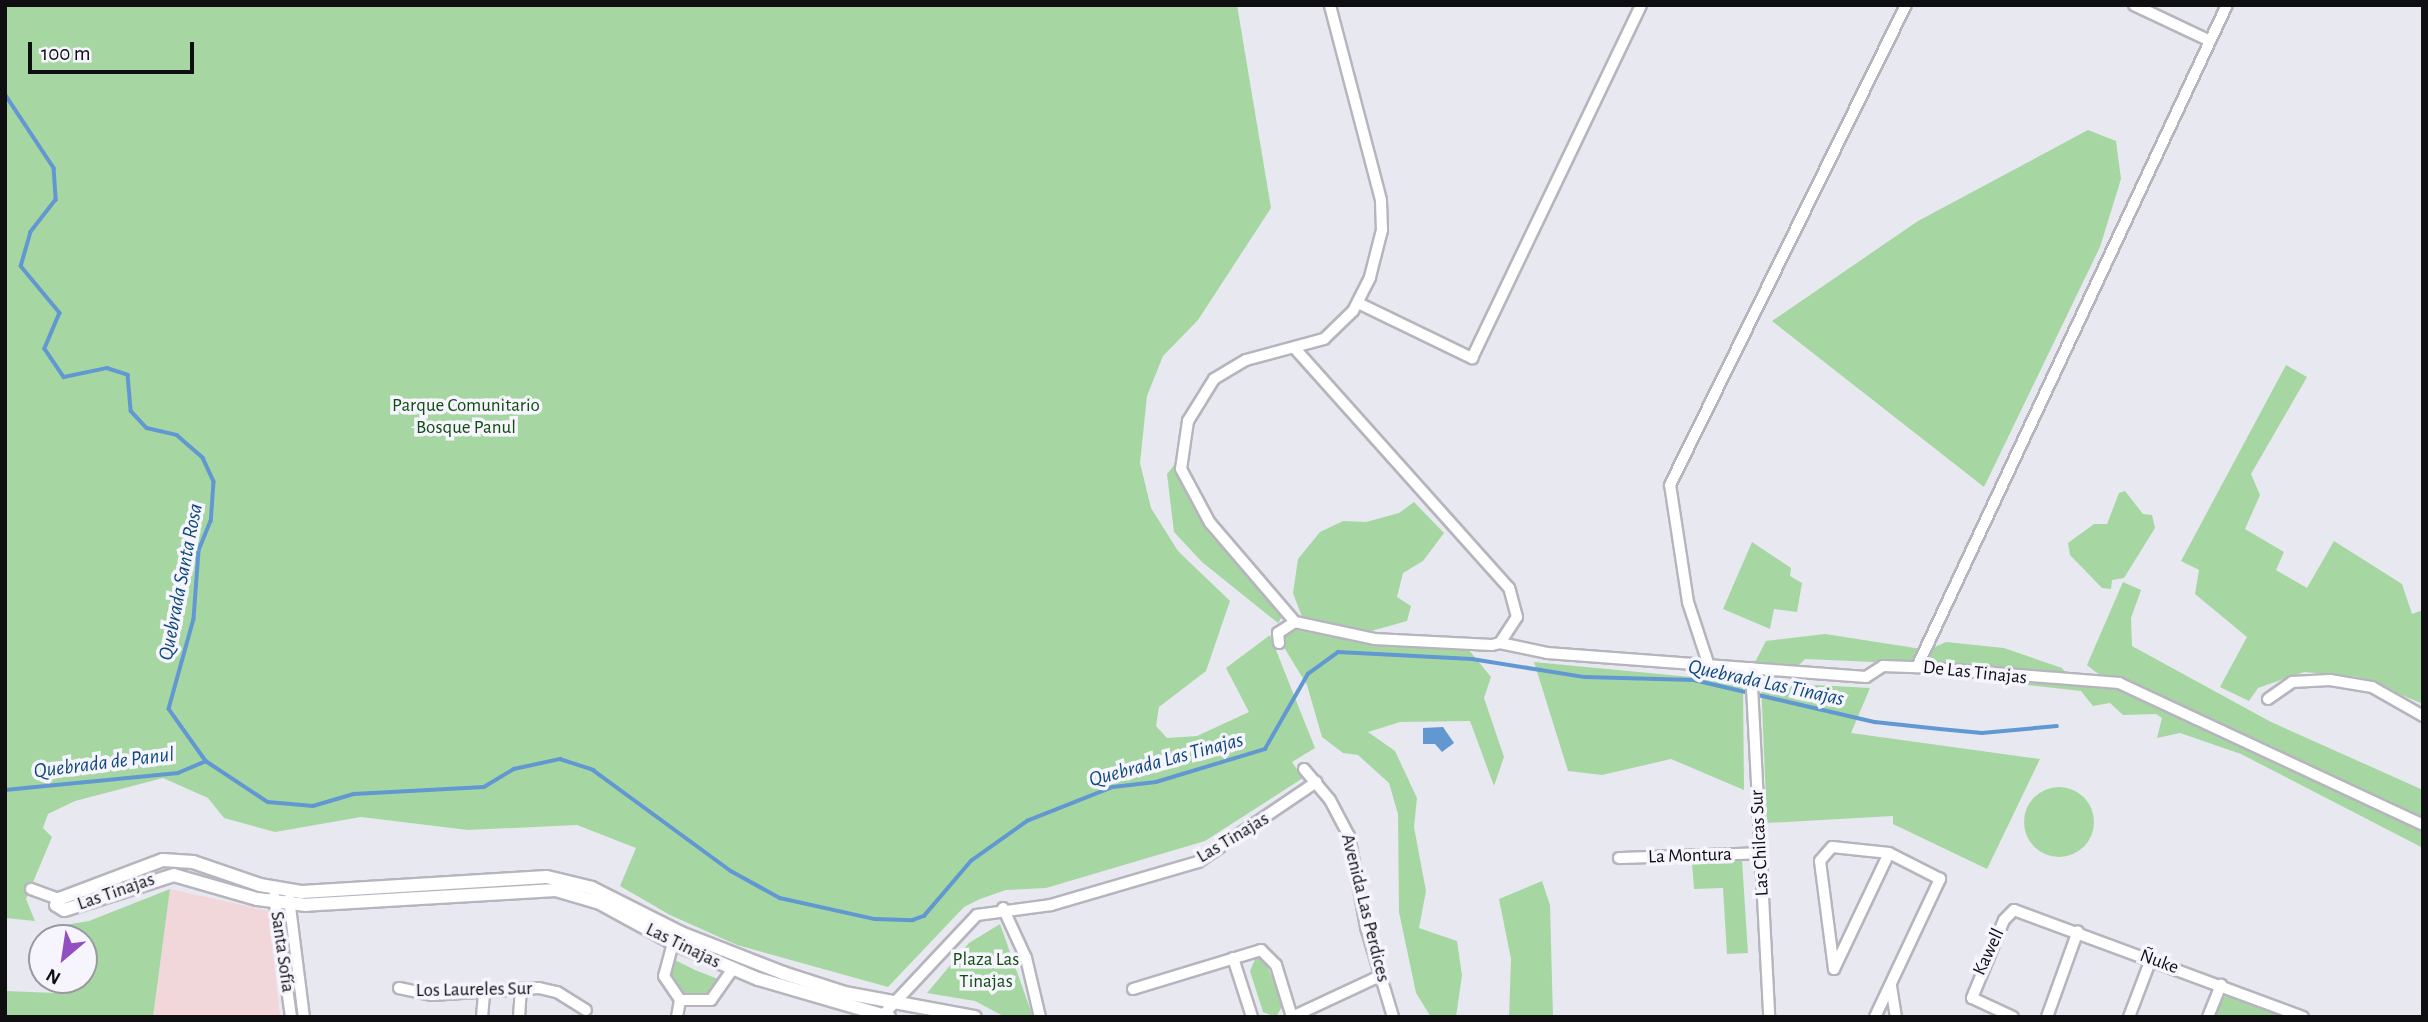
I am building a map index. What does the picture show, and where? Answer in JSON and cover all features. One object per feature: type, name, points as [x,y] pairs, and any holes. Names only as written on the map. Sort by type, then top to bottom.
[{"type":"street","points":[[1279,643],[1278,633],[1295,622],[1210,523],[1181,469],[1188,421],[1214,379],[1245,360],[1296,350],[1324,339],[1358,303],[1381,239],[1383,211],[1330,5]]},
{"type":"street","points":[[1358,303],[1472,358],[1641,5]]},
{"type":"street","points":[[1709,666],[1688,603],[1670,485],[1906,5]]},
{"type":"street","points":[[2134,5],[2210,41]]},
{"type":"street","points":[[1917,667],[2227,5]]},
{"type":"street","points":[[1296,350],[1509,588],[1517,617],[1500,643]]},
{"type":"street","name":"De Las Tinajas","points":[[1295,622],[1374,639],[1500,643],[1709,666],[1866,677],[1883,666],[1917,667],[2128,685],[2423,825]]},
{"type":"street","name":"Las Chilcas Sur","points":[[1751,668],[1769,1017]]},
{"type":"street","points":[[2268,699],[2292,682],[2330,680],[2372,687],[2423,716]]},
{"type":"street","name":"Avenida Las Perdices","points":[[1304,769],[1316,782],[1349,836],[1380,976],[1393,1017]]},
{"type":"street","name":"Las Tinajas","points":[[891,1002],[754,963],[606,893],[563,879],[288,897],[274,902],[174,875],[64,911],[57,908],[59,899],[163,860],[193,862],[273,888],[288,897],[556,890],[600,904],[673,943],[733,969],[886,1016],[891,1002],[964,923],[1003,908],[1051,905],[1198,862],[1316,782]]},
{"type":"street","points":[[1875,1017],[1940,879],[1889,853],[1832,847],[1821,857],[1831,968],[1838,965],[1889,853]]},
{"type":"street","name":"La Montura","points":[[1619,858],[1760,853]]},
{"type":"street","name":"Santa Sofía","points":[[273,888],[291,1017]]},
{"type":"street","points":[[31,889],[59,899]]},
{"type":"street","name":"Santa Sofía","points":[[288,897],[304,1017]]},
{"type":"street","points":[[1003,908],[1026,958],[1040,1017]]},
{"type":"street","name":"Ñuke","points":[[2014,910],[2078,931],[2303,1017]]},
{"type":"street","name":"Kawell","points":[[2013,1017],[1972,998],[2004,920],[2014,910]]},
{"type":"street","points":[[2047,1017],[2078,931]]},
{"type":"street","points":[[673,943],[664,976],[680,1000],[677,1017]]},
{"type":"street","points":[[1133,989],[1261,950],[1269,954],[1292,1017],[1380,976]]},
{"type":"street","points":[[1233,958],[1252,1017]]},
{"type":"street","points":[[2129,1017],[2151,959]]},
{"type":"street","points":[[680,1000],[711,1000],[733,969]]},
{"type":"street","points":[[1891,983],[1896,1017]]},
{"type":"street","points":[[2208,1017],[2221,984]]},
{"type":"street","name":"Los Laureles Sur","points":[[400,988],[432,995],[521,988],[557,992],[586,1010]]},
{"type":"street","points":[[519,1017],[521,988]]},
{"type":"street","points":[[482,1017],[484,993]]},
{"type":"street","points":[[891,1002],[950,1008],[975,1017]]},
{"type":"shaded area","points":[[170,889],[269,911],[280,1017],[153,1017]]},
{"type":"green space","name":"Parque Comunitario Bosque Panul","points":[[5,5],[1237,5],[1271,208],[1198,320],[1163,356],[1147,396],[1140,463],[1151,508],[1178,551],[1230,601],[1206,671],[1159,707],[1156,726],[1167,738],[1197,736],[1249,712],[1226,668],[1270,635],[1315,748],[1292,762],[1303,778],[1205,841],[1046,888],[1006,890],[964,907],[888,987],[737,945],[670,915],[620,886],[636,848],[577,825],[468,830],[361,817],[275,832],[224,818],[208,798],[163,778],[75,801],[48,814],[43,828],[52,837],[26,899],[35,921],[5,918]]},
{"type":"green space","points":[[2088,130],[2116,141],[2121,179],[2100,247],[1984,487],[1772,321],[1918,221]]},
{"type":"green space","points":[[2286,365],[2307,377],[2251,474],[2260,495],[2245,529],[2284,552],[2276,570],[2307,588],[2334,541],[2402,584],[2412,614],[2423,610],[2423,704],[2359,677],[2304,672],[2258,688],[2249,701],[2220,687],[2247,637],[2195,594],[2199,570],[2181,561]]},
{"type":"green space","points":[[1179,459],[1195,498],[1288,608],[1278,623],[1202,562],[1174,532],[1167,474]]},
{"type":"green space","points":[[2125,491],[2143,514],[2152,515],[2155,528],[2124,578],[2112,580],[2111,589],[2102,588],[2070,555],[2068,543],[2094,524],[2107,524],[2119,493]]},
{"type":"green space","points":[[1414,502],[1444,533],[1423,561],[1403,573],[1397,597],[1411,606],[1407,621],[1371,631],[1302,617],[1293,593],[1298,559],[1320,532],[1343,521],[1366,522],[1399,513]]},
{"type":"green space","points":[[1752,542],[1791,568],[1790,576],[1802,583],[1797,612],[1774,609],[1770,629],[1723,609]]},
{"type":"green space","points":[[2123,582],[2141,590],[2131,618],[2132,646],[2271,722],[2423,790],[2423,848],[2241,754],[2180,733],[2157,738],[2162,718],[2156,714],[2123,715],[2110,703],[2093,706],[2081,691],[1908,672],[1896,663],[1805,659],[1791,673],[1767,673],[1755,662],[1766,641],[1825,634],[1928,650],[1946,642],[2004,648],[2062,668],[2073,682],[2107,681],[2087,665]]},
{"type":"green space","points":[[1295,625],[1401,645],[1469,650],[1491,677],[1484,698],[1504,757],[1494,786],[1470,721],[1400,722],[1368,732],[1395,751],[1417,798],[1414,827],[1426,891],[1419,928],[1457,941],[1462,975],[1456,1017],[1431,1017],[1416,993],[1399,912],[1398,814],[1389,783],[1358,755],[1343,753],[1322,737],[1307,685],[1285,649],[1284,634]]},
{"type":"green space","points":[[1534,662],[1743,682],[1744,790],[1671,759],[1602,775],[1568,771]]},
{"type":"green space","points":[[1761,682],[1870,688],[1851,733],[2040,759],[1987,869],[1893,824],[1893,816],[1767,823]]},
{"type":"green space","points":[[2059,787],[2084,797],[2094,822],[2084,847],[2059,857],[2034,847],[2024,822],[2034,797]]},
{"type":"green space","points":[[1742,860],[1748,953],[1727,954],[1723,888],[1694,889],[1692,863]]},
{"type":"green space","points":[[1542,881],[1550,905],[1553,1017],[1509,1017],[1511,959],[1499,899]]},
{"type":"green space","points":[[170,889],[153,1017],[5,1017],[5,991],[28,994],[98,994],[98,924],[71,924],[89,921]]},
{"type":"green space","name":"Plaza Las Tinajas","points":[[1000,924],[1033,1017],[1005,1017],[975,1001],[927,993],[969,943]]},
{"type":"green space","points":[[1256,957],[1265,960],[1283,1005],[1276,1017],[1263,1012],[1250,971]]},
{"type":"green space","points":[[673,959],[723,981],[712,995],[684,995],[671,976]]},
{"type":"green space","points":[[2232,995],[2286,1017],[2215,1017],[2223,997]]},
{"type":"water","points":[[1443,727],[1454,743],[1442,752],[1435,744],[1423,744],[1423,728]]},
{"type":"waterway","name":"Quebrada Las Tinajas","points":[[5,94],[54,168],[56,200],[31,232],[21,266],[60,313],[45,349],[64,377],[107,368],[128,375],[131,411],[147,428],[177,435],[203,458],[214,482],[211,521],[199,551],[194,619],[169,709],[206,761],[268,802],[313,806],[354,794],[484,787],[514,769],[560,759],[593,770],[731,871],[780,898],[875,919],[913,920],[924,916],[971,861],[1027,821],[1113,787],[1156,782],[1265,749],[1308,674],[1338,652],[1472,659],[1585,677],[1694,680],[1875,722],[1940,729],[1982,733],[2057,726]]},
{"type":"waterway","name":"Quebrada de Panul","points":[[5,790],[178,773],[206,761]]},
{"type":"water label","name":"Quebrada Santa Rosa","points":[[181,582]]}]
